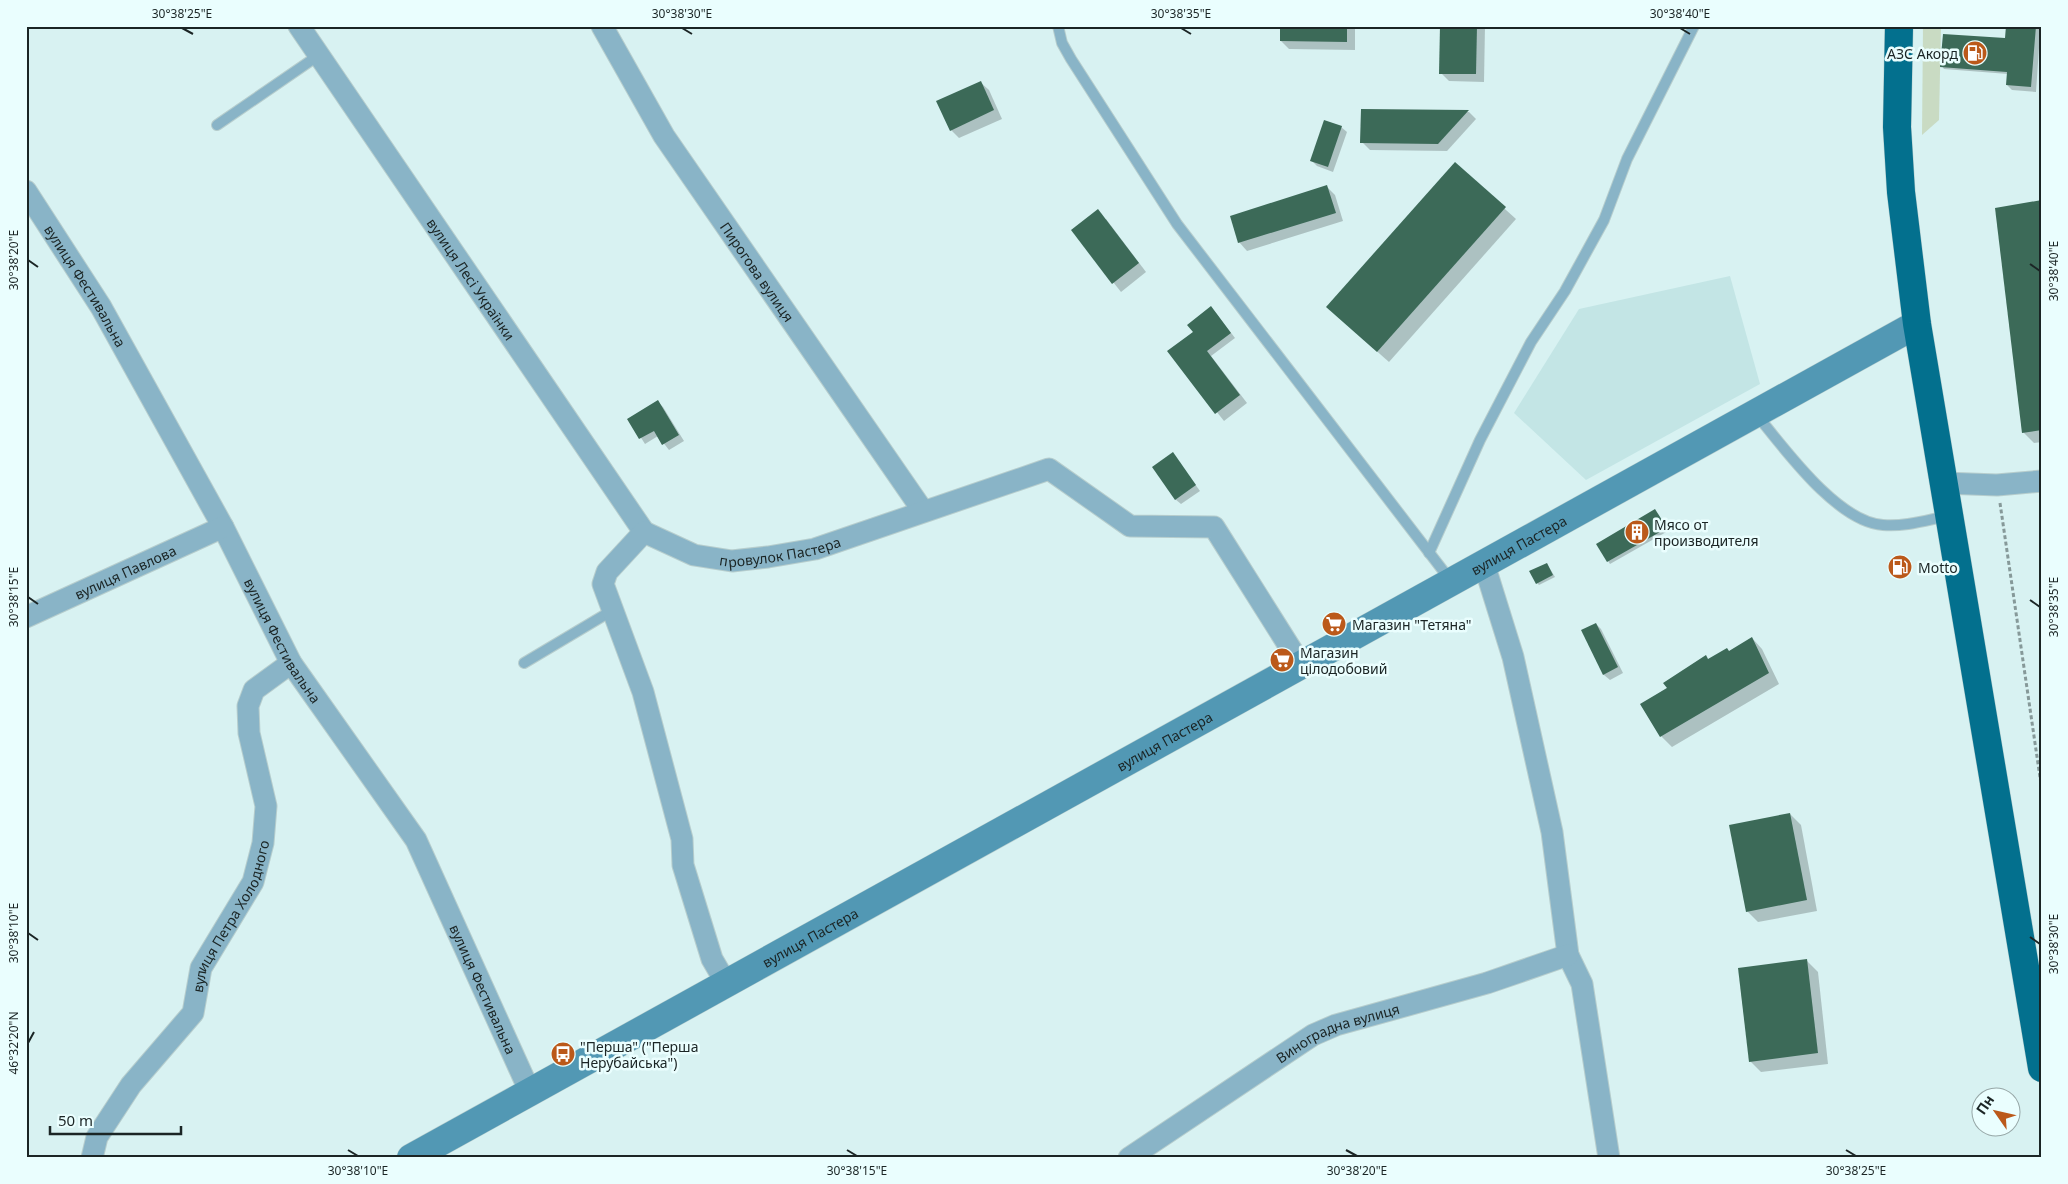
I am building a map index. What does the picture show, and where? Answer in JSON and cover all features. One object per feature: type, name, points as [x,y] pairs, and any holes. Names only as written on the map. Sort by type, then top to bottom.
[{"type":"highway","points":[[1900,26],[1897,127],[1901,192],[1917,324],[2038,1018],[2042,1068]]},
{"type":"street","name":"вулиця Лесі Українки","points":[[299,26],[644,532]]},
{"type":"street","name":"Пирогова вулиця","points":[[602,26],[664,136],[923,511]]},
{"type":"street","name":"вулиця Фестивальна","points":[[26,191],[101,307],[223,527],[291,663],[416,840],[530,1092]]},
{"type":"street","name":"вулиця Пастера","points":[[412,1158],[1917,324]]},
{"type":"street","name":"провулок Пастера","points":[[644,532],[694,555],[732,561],[768,557],[815,549],[1049,469],[1130,526],[1214,527],[1301,665]]},
{"type":"street","points":[[1944,483],[1997,485],[2042,481]]},
{"type":"street","name":"вулиця Павлова","points":[[26,617],[223,527]]},
{"type":"street","points":[[644,532],[607,572],[603,584],[643,692],[682,839],[686,874],[712,959],[726,983]]},
{"type":"street","points":[[1484,564],[1513,656],[1552,832],[1568,955],[1582,984],[1609,1158]]},
{"type":"street","name":"вулиця Петра Холодного","points":[[92,1158],[96,1137],[131,1085],[193,1013],[201,968],[253,882],[263,843],[266,806],[248,733],[248,706],[254,690],[291,663]]},
{"type":"street","name":"Виноградна вулиця","points":[[1129,1158],[1312,1035],[1336,1025],[1487,983],[1568,955]]},
{"type":"lane","points":[[1058,26],[1062,43],[1071,60],[1177,224],[1452,582]]},
{"type":"lane","points":[[1429,552],[1480,440],[1531,342],[1565,291],[1604,220],[1627,159],[1694,26]]},
{"type":"lane","points":[[217,125],[318,55]]},
{"type":"lane","points":[[1755,413],[1808,478],[1862,519],[1884,525],[1905,524],[1949,516]]},
{"type":"lane","points":[[524,663],[613,610]]},
{"type":"path","points":[[1997,485],[2042,791]]},
{"type":"shaded area","points":[[1730,276],[1760,384],[1586,480],[1514,413],[1579,309]]},
{"type":"green space","points":[[1923,26],[1941,26],[1939,120],[1922,135]]},
{"type":"building","points":[[1280,26],[1347,26],[1347,42],[1280,41]]},
{"type":"building","points":[[1440,26],[1477,26],[1476,74],[1439,74]]},
{"type":"building","points":[[2006,26],[2036,26],[2031,87],[2006,85],[2007,72],[1940,67],[1943,34],[2005,38]]},
{"type":"building","points":[[981,81],[994,110],[950,131],[936,101]]},
{"type":"building","points":[[1361,109],[1469,110],[1438,144],[1360,143]]},
{"type":"building","points":[[1324,120],[1342,126],[1328,167],[1310,161]]},
{"type":"building","points":[[1455,162],[1506,207],[1377,352],[1326,307]]},
{"type":"building","points":[[1327,185],[1336,213],[1238,243],[1230,216]]},
{"type":"building","points":[[2042,200],[2042,430],[2022,433],[1995,208]]},
{"type":"building","points":[[1098,209],[1139,263],[1112,284],[1071,230]]},
{"type":"building","points":[[1211,306],[1231,333],[1207,351],[1240,395],[1215,414],[1167,351],[1193,332],[1187,325]]},
{"type":"building","points":[[658,400],[679,435],[662,445],[654,431],[639,439],[627,419]]},
{"type":"building","points":[[1173,452],[1196,485],[1175,500],[1152,467]]},
{"type":"building","name":"Мясо от производителя","points":[[1655,509],[1667,528],[1607,562],[1596,544]]},
{"type":"building","points":[[1547,563],[1553,575],[1536,584],[1529,571]]},
{"type":"building","points":[[1596,623],[1618,667],[1603,675],[1581,630]]},
{"type":"building","points":[[1752,637],[1769,673],[1660,737],[1640,704],[1667,688],[1663,683],[1706,655],[1708,659],[1727,648],[1729,651]]},
{"type":"building","points":[[1790,813],[1807,900],[1746,912],[1729,825]]},
{"type":"building","points":[[1807,959],[1818,1053],[1749,1062],[1738,968]]},
{"type":"place","name":"АЗС Акорд","points":[[1975,53]]},
{"type":"place","name":"Мясо от производителя","points":[[1637,532]]},
{"type":"place","name":"Motto","points":[[1900,567]]},
{"type":"place","name":"Магазин \"Тетяна\"","points":[[1334,624]]},
{"type":"place","name":"Магазин цілодобовий","points":[[1282,660]]},
{"type":"place","name":"\"Перша\" (\"Перша Нерубайська\")","points":[[563,1054]]}]
